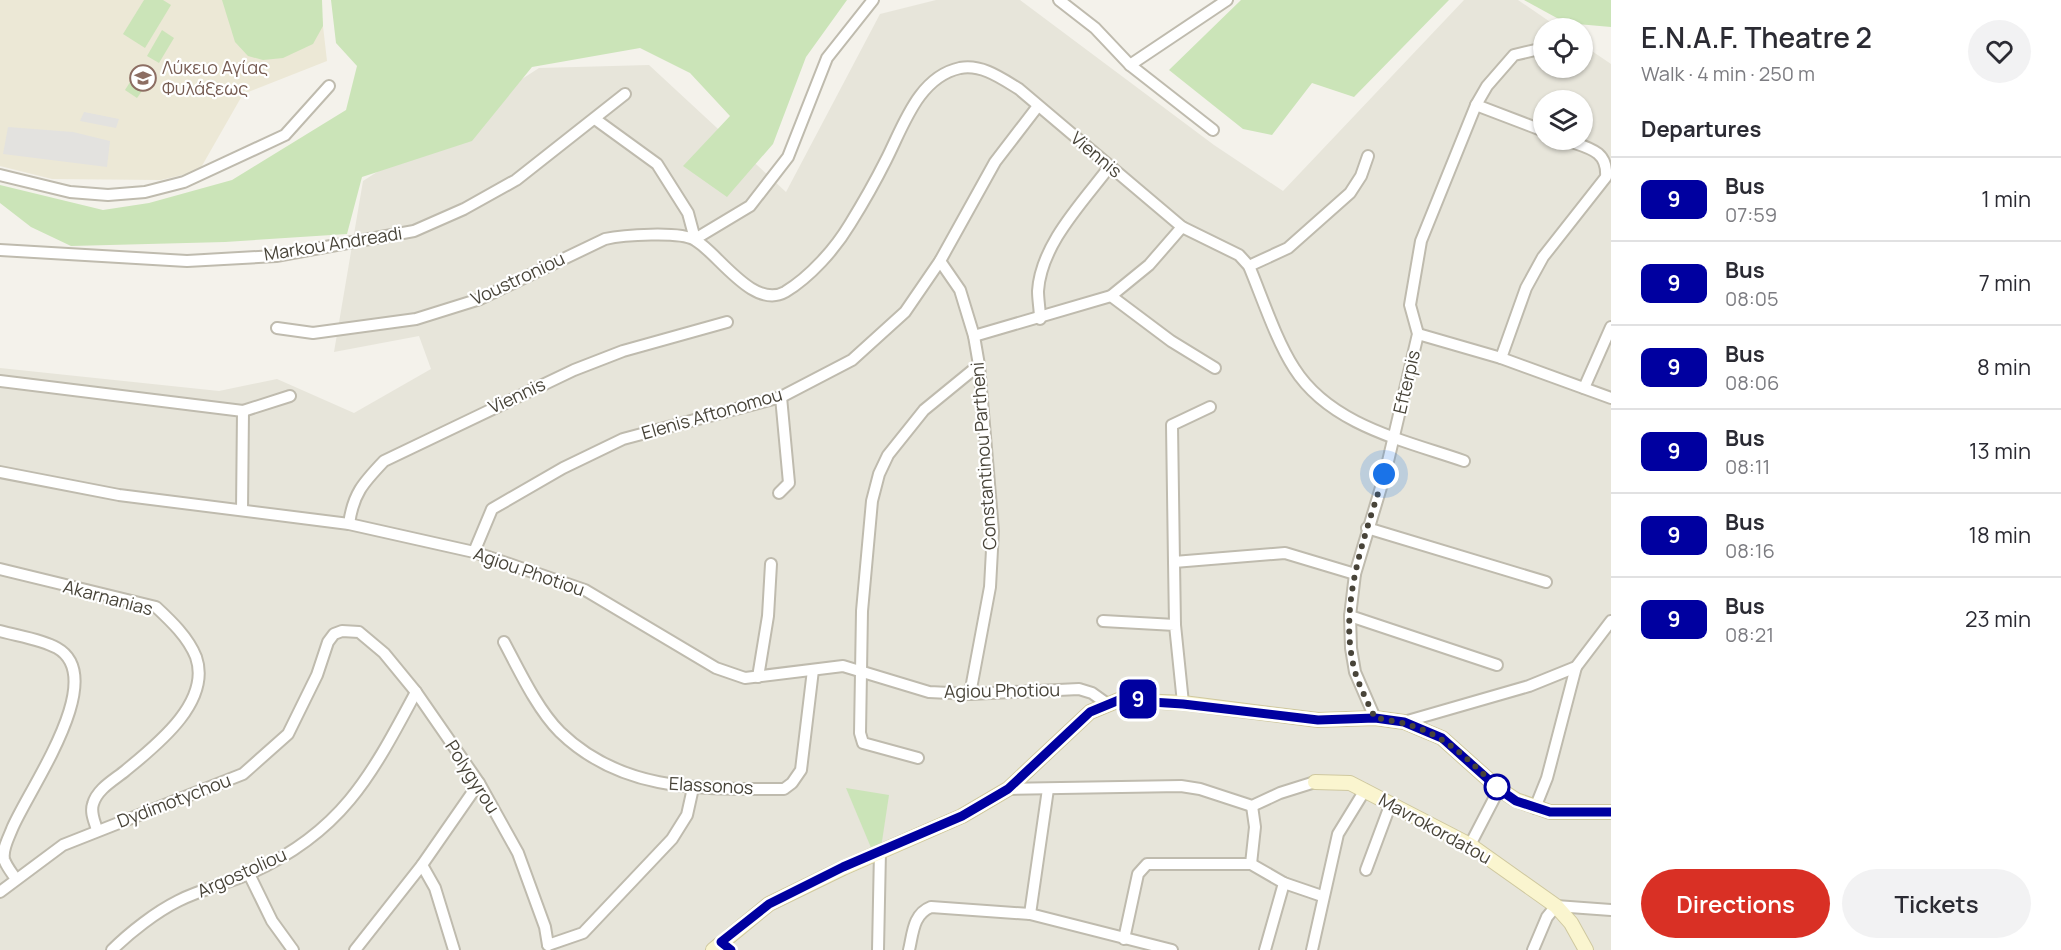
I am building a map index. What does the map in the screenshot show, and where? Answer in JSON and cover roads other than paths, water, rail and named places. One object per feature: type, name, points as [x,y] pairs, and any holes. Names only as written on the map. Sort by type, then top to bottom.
[{"type":"main road","points":[[722,947],[769,904],[880,851],[962,816],[1008,789],[1090,712],[1106,703],[1138,699],[1318,720],[1375,718],[1404,722],[1442,738],[1499,789],[1535,808],[1550,812],[1611,812]]},
{"type":"main road","name":"Mavrokordatou","points":[[1315,782],[1350,783],[1470,844],[1556,906],[1571,923],[1586,950]]},
{"type":"street","points":[[595,119],[657,164],[688,213],[694,239],[750,206],[788,157],[826,58],[873,0]]},
{"type":"street","points":[[1059,0],[1095,28],[1130,65],[1213,130]]},
{"type":"street","points":[[1130,65],[1227,0]]},
{"type":"street","name":"Efterpis","points":[[1375,718],[1355,672],[1351,648],[1350,616],[1355,574],[1394,437],[1418,334],[1410,305],[1422,241],[1476,105],[1487,86],[1514,55],[1533,51]]},
{"type":"street","name":"Viennis","points":[[694,239],[742,284],[770,294],[782,294],[826,257],[849,226],[910,109],[935,80],[961,68],[989,70],[1019,89],[1182,227],[1239,255],[1249,267],[1293,367],[1313,393],[1337,413],[1394,437],[1464,461]]},
{"type":"street","points":[[0,175],[70,192],[108,195],[145,192],[184,183],[285,135],[329,86]]},
{"type":"street","name":"Markou Andreadi","points":[[0,250],[187,261],[276,256],[414,231],[464,209],[516,180],[625,94]]},
{"type":"street","points":[[1476,105],[1533,127]]},
{"type":"street","name":"Elenis Aftonomou","points":[[474,552],[492,509],[563,468],[623,439],[781,397],[852,360],[905,312],[940,261],[995,162],[1038,106]]},
{"type":"street","points":[[1501,358],[1526,288],[1543,257],[1606,177],[1607,164],[1602,155],[1593,150]]},
{"type":"street","points":[[1249,267],[1288,248],[1350,193],[1361,176],[1368,156]]},
{"type":"street","points":[[1040,319],[1038,290],[1044,264],[1056,239],[1110,166]]},
{"type":"street","points":[[974,336],[1040,319],[1111,296],[1149,265],[1182,227]]},
{"type":"street","name":"Voustroniou","points":[[277,328],[313,333],[416,319],[480,299],[606,239],[645,234],[694,239]]},
{"type":"street","name":"Constantinou Partheni","points":[[940,261],[960,290],[974,336],[979,366],[993,531],[990,587],[970,694]]},
{"type":"street","points":[[1111,296],[1171,341],[1215,368]]},
{"type":"street","name":"Viennis","points":[[349,524],[352,503],[363,483],[384,461],[574,370],[623,351],[727,322]]},
{"type":"street","points":[[1584,388],[1611,327]]},
{"type":"street","points":[[1418,334],[1501,358],[1611,398]]},
{"type":"street","points":[[918,758],[863,743],[860,733],[863,671],[862,611],[872,501],[879,474],[888,455],[924,410],[979,366]]},
{"type":"street","points":[[0,381],[243,411],[290,396]]},
{"type":"street","points":[[779,493],[789,483],[781,397]]},
{"type":"street","points":[[1183,704],[1175,626],[1172,425],[1210,407]]},
{"type":"street","points":[[242,510],[243,411]]},
{"type":"street","name":"Agiou Photiou","points":[[0,472],[119,495],[349,524],[474,552],[585,590],[716,668],[745,678],[843,666],[929,692],[970,694],[1079,689],[1092,693],[1106,703]]},
{"type":"street","points":[[1367,528],[1546,582]]},
{"type":"street","points":[[1174,562],[1285,553],[1355,574]]},
{"type":"street","points":[[758,677],[768,616],[771,564]]},
{"type":"street","name":"Akarnanias","points":[[0,569],[156,607],[175,625],[195,656],[199,669],[190,702],[164,739],[96,796],[92,813],[97,830]]},
{"type":"street","points":[[1350,616],[1497,665]]},
{"type":"street","points":[[1103,621],[1175,626]]},
{"type":"street","points":[[1535,808],[1552,761],[1576,667],[1611,621]]},
{"type":"street","points":[[0,631],[57,648],[70,660],[76,680],[73,705],[57,741],[22,806],[8,840],[4,860],[15,879]]},
{"type":"street","name":"Dydimotychou","points":[[0,892],[63,845],[243,774],[288,734],[317,675],[328,642],[334,634],[342,631],[359,632]]},
{"type":"street","name":"Polygyrou","points":[[359,632],[384,653],[416,692],[478,783],[518,853],[545,927],[547,947]]},
{"type":"street","name":"Elassonos","points":[[504,642],[526,684],[559,731],[595,758],[635,778],[693,788],[784,789],[792,783],[801,770],[813,670]]},
{"type":"street","points":[[1404,722],[1530,687],[1576,667]]},
{"type":"street","name":"Argostoliou","points":[[112,950],[178,901],[249,874],[312,838],[340,814],[368,779],[416,692]]},
{"type":"street","name":"Mavrokordatou","points":[[1252,806],[1280,793],[1315,782]]},
{"type":"street","points":[[356,950],[422,865],[478,783]]},
{"type":"street","points":[[1008,789],[1181,786],[1200,789],[1252,806],[1255,827],[1251,864]]},
{"type":"street","points":[[547,947],[583,933],[672,839],[687,815],[693,788]]},
{"type":"street","points":[[1030,914],[1048,789]]},
{"type":"street","points":[[1470,844],[1499,789]]},
{"type":"street","points":[[1312,950],[1322,896],[1338,834],[1365,790]]},
{"type":"street","points":[[1366,870],[1391,803]]},
{"type":"street","points":[[878,950],[880,851]]},
{"type":"street","points":[[1124,939],[1138,874],[1147,864],[1251,864],[1284,883],[1322,896]]},
{"type":"street","points":[[422,865],[435,888],[454,950]]},
{"type":"street","points":[[249,874],[272,921],[293,950]]},
{"type":"street","points":[[1265,950],[1284,883]]},
{"type":"street","points":[[1533,950],[1547,917],[1556,906],[1611,910]]},
{"type":"street","points":[[909,950],[916,921],[921,911],[931,907],[1030,914],[1150,948],[1172,950]]},
{"type":"place","name":"Λύκειο Αγίας Φυλάξεως","points":[[143,78]]}]
